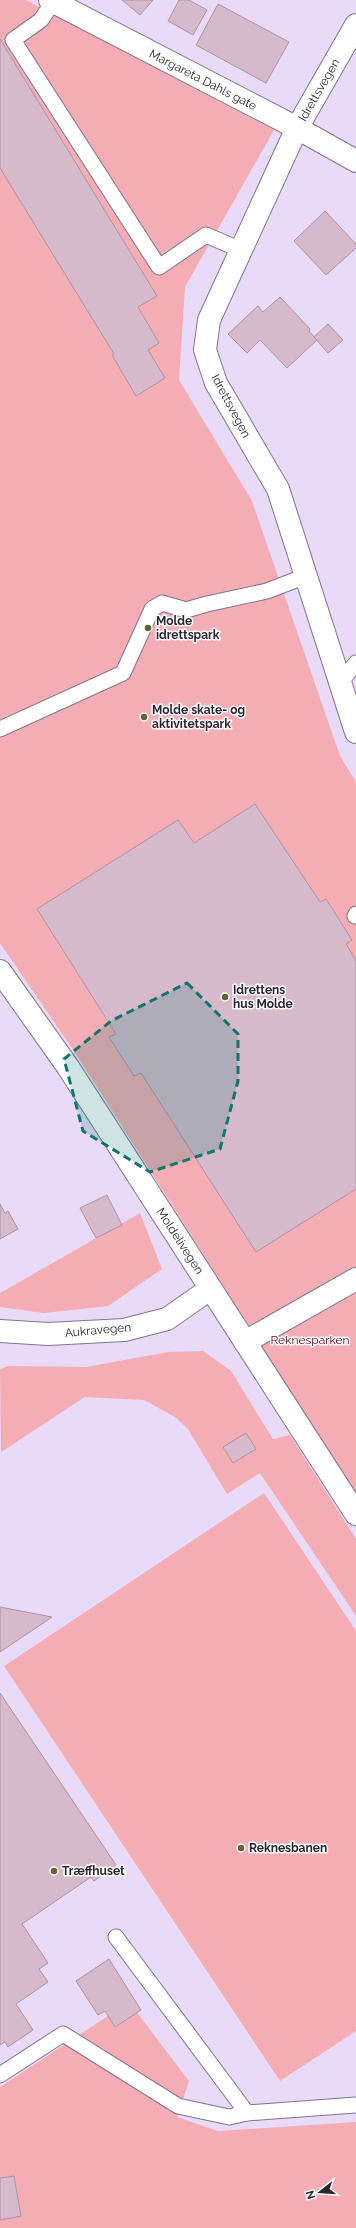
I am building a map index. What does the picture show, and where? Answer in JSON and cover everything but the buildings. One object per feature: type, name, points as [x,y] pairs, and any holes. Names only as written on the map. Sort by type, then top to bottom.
[{"type":"street","name":"Margareta Dahls gate","points":[[51,1],[297,128],[356,161]]},
{"type":"street","name":"Idrettsvegen","points":[[356,25],[297,128],[209,320],[205,350],[216,383],[278,489],[356,732]]},
{"type":"street","name":"Moldelivegen","points":[[0,971],[68,1066],[356,1514]]},
{"type":"street","points":[[245,1342],[356,1279]]},
{"type":"street","name":"Aukravegen","points":[[0,1331],[48,1334],[124,1330],[167,1320],[210,1289]]},
{"type":"lane","points":[[51,1],[41,20],[13,40],[159,267],[206,235],[241,250]]},
{"type":"lane","points":[[0,729],[123,673],[152,609],[162,603],[186,610],[267,591],[306,576]]},
{"type":"lane","points":[[340,683],[356,663]]},
{"type":"lane","points":[[116,1936],[247,2113]]},
{"type":"lane","points":[[0,2075],[63,2034],[178,2106],[229,2117],[247,2113],[356,2105]]},
{"type":"highlighted area","points":[[187,983],[238,1034],[238,1081],[220,1149],[150,1172],[83,1131],[64,1059],[111,1021]]},
{"type":"green space","name":"Molde idrettspark","points":[[0,0],[26,0],[274,130],[185,287],[179,380],[252,501],[340,756],[356,782],[356,1495],[78,1057],[0,943]]},
{"type":"green space","points":[[140,1213],[162,1269],[108,1306],[44,1313],[0,1307],[0,1293]]},
{"type":"green space","points":[[203,1351],[231,1371],[273,1439],[290,1435],[356,1539],[356,1616],[260,1473],[227,1494],[188,1429],[175,1417],[144,1400],[85,1397],[1,1452],[0,1369],[9,1366],[86,1367],[168,1352]]},
{"type":"green space","name":"Reknesbanen","points":[[264,1493],[356,1631],[356,2031],[280,2081],[4,1666]]},
{"type":"green space","points":[[129,2002],[189,2081],[177,2117],[218,2131],[356,2122],[356,2228],[0,2228],[0,2087]]},
{"type":"place","name":"Molde idrettspark","points":[[148,628]]},
{"type":"place","name":"Molde skate- og aktivitetspark","points":[[144,717]]},
{"type":"place","name":"Idrettens hus Molde","points":[[225,997]]},
{"type":"place","name":"Reknesbanen","points":[[241,1848]]},
{"type":"place","name":"Træffhuset","points":[[54,1871]]},
{"type":"park label","name":"Reknesparken","points":[[310,1340]]}]
